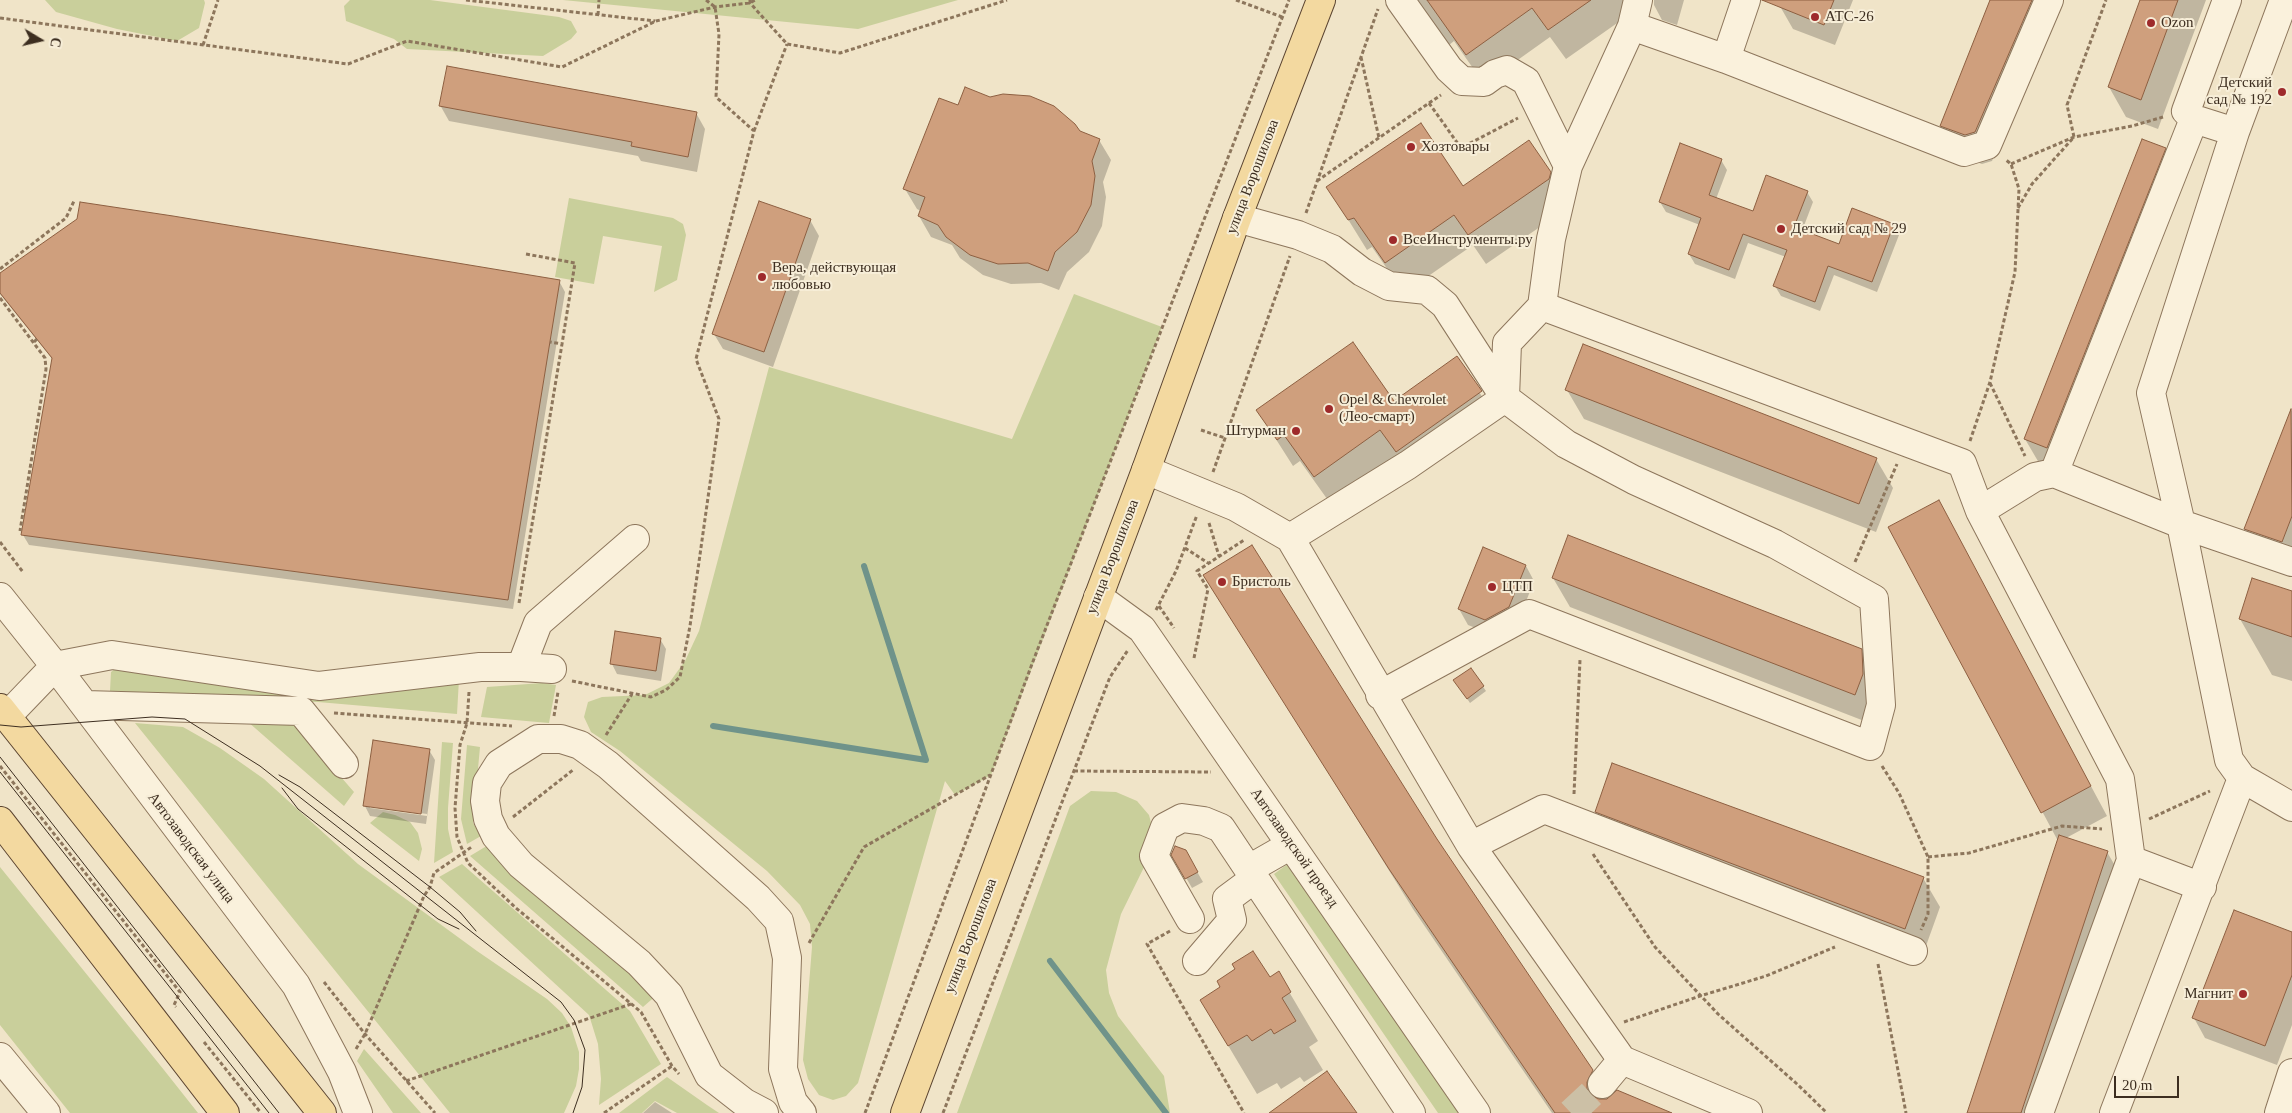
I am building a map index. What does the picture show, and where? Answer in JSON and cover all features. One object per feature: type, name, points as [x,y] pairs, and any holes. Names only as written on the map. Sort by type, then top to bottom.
[{"type":"main road","name":"улица Ворошилова","points":[[905,1113],[1146,470],[1237,218],[1320,0]]},
{"type":"main road","points":[[3,712],[322,1113]]},
{"type":"main road","points":[[0,821],[224,1113]]},
{"type":"street","points":[[1400,0],[1449,69],[1462,81],[1484,82],[1494,74],[1507,70],[1526,81],[1568,166]]},
{"type":"street","points":[[1505,398],[1506,343],[1542,306],[1551,239],[1568,166],[1632,26],[1638,0]]},
{"type":"street","points":[[1726,59],[1746,0]]},
{"type":"street","points":[[1632,26],[1726,59],[1964,152],[1987,145],[2049,0]]},
{"type":"street","points":[[1980,511],[2045,475],[2190,115],[2227,0]]},
{"type":"street","points":[[2284,0],[2235,132],[2151,393],[2181,524],[2229,760],[2242,778],[2292,807]]},
{"type":"street","points":[[2190,115],[2235,132]]},
{"type":"street","points":[[1237,218],[1298,235],[1332,249],[1362,272],[1389,286],[1427,290],[1445,305],[1505,398],[1566,444],[1634,480],[1775,544],[1874,599],[1881,706],[1870,746],[1529,614],[1380,695]]},
{"type":"street","points":[[1542,306],[1962,463],[1980,511],[2120,779],[2132,860],[2040,1113]]},
{"type":"street","points":[[1279,532],[1408,465],[1505,398]]},
{"type":"street","points":[[1146,470],[1204,497],[1236,507],[1279,532],[1471,846],[1622,1060],[1748,1113]]},
{"type":"street","points":[[2045,475],[2292,562]]},
{"type":"street","points":[[521,666],[538,622],[635,539]]},
{"type":"street","name":"Автозаводская улица","points":[[0,597],[85,705],[296,985],[342,1072],[358,1113]]},
{"type":"street","name":"Автозаводской проезд","points":[[1098,597],[1142,629],[1476,1113]]},
{"type":"street","points":[[3,712],[55,666],[112,655],[319,686],[480,667],[521,666],[561,675]]},
{"type":"street","points":[[85,705],[301,711],[344,764]]},
{"type":"street","points":[[764,1113],[745,1103],[709,1075],[670,995],[639,963],[521,865],[494,831],[488,819],[485,801],[487,783],[499,764],[538,739],[561,739],[580,744],[608,765],[751,892],[780,921],[787,958],[783,1069],[792,1102],[802,1113]]},
{"type":"street","points":[[2114,1113],[2202,887],[2242,778]]},
{"type":"street","points":[[1471,846],[1544,808],[1573,822],[1912,951]]},
{"type":"street","points":[[1190,919],[1154,856],[1165,827],[1182,818],[1204,821],[1221,828],[1411,1113]]},
{"type":"street","points":[[1197,961],[1232,920],[1227,899],[1251,874],[1291,845]]},
{"type":"street","points":[[2132,860],[2202,887]]},
{"type":"street","points":[[0,1057],[46,1113]]},
{"type":"street","points":[[1602,1084],[1622,1060]]},
{"type":"street","points":[[2279,1113],[2292,1072]]},
{"type":"path","points":[[203,45],[218,0]]},
{"type":"path","points":[[466,0],[656,21]]},
{"type":"path","points":[[598,15],[600,0]]},
{"type":"path","points":[[706,0],[715,7],[719,34],[716,97],[754,131]]},
{"type":"path","points":[[0,18],[348,64],[407,41],[562,67],[656,21],[755,0]]},
{"type":"path","points":[[750,2],[786,44],[840,53],[1007,0]]},
{"type":"path","points":[[1236,0],[1282,16]]},
{"type":"path","points":[[865,1113],[991,775],[1289,0]]},
{"type":"path","points":[[943,1113],[1110,677],[1160,606],[1185,548],[1381,0]]},
{"type":"path","points":[[2074,137],[2066,104],[2106,0]]},
{"type":"path","points":[[561,675],[632,694],[651,697],[666,690],[680,677],[690,626],[719,419],[696,359],[754,131],[786,44]]},
{"type":"path","points":[[1361,57],[1379,138]]},
{"type":"path","points":[[1317,181],[1429,103],[1461,148],[1539,107]]},
{"type":"path","points":[[2011,164],[2074,137],[2190,115]]},
{"type":"path","points":[[2018,208],[2032,184],[2074,137]]},
{"type":"path","points":[[1962,463],[1990,382],[2015,272],[2019,189],[2011,164],[1987,145]]},
{"type":"path","points":[[0,269],[66,218],[74,201]]},
{"type":"path","points":[[519,603],[575,263],[526,254]]},
{"type":"path","points":[[0,298],[45,358],[46,369],[20,531]]},
{"type":"path","points":[[34,342],[38,338]]},
{"type":"path","points":[[550,342],[562,344]]},
{"type":"path","points":[[1990,382],[2045,475]]},
{"type":"path","points":[[1201,430],[1225,438]]},
{"type":"path","points":[[1846,582],[1906,442]]},
{"type":"path","points":[[1204,497],[1220,556]]},
{"type":"path","points":[[1194,658],[1208,589],[1197,571],[1220,556],[1279,532]]},
{"type":"path","points":[[0,542],[23,572]]},
{"type":"path","points":[[1185,548],[1208,563]]},
{"type":"path","points":[[1581,634],[1573,822],[1655,947],[1718,1014],[1827,1113]]},
{"type":"path","points":[[342,1072],[365,1034],[424,896],[430,887],[434,873],[494,831],[593,754],[632,694]]},
{"type":"path","points":[[301,711],[514,726]]},
{"type":"path","points":[[1870,746],[1899,793],[1928,857],[1928,914],[1912,951]]},
{"type":"path","points":[[0,766],[180,992],[174,1005],[181,1013]]},
{"type":"path","points":[[1074,771],[1221,772]]},
{"type":"path","points":[[804,951],[864,847],[991,775]]},
{"type":"path","points":[[1928,857],[1969,853],[2062,826],[2127,832],[2166,810],[2242,778]]},
{"type":"path","points":[[1190,919],[1147,944],[1244,1113]]},
{"type":"path","points":[[1600,1030],[1766,976],[1866,934],[1876,957],[1906,1113]]},
{"type":"path","points":[[406,1081],[631,1004]]},
{"type":"path","points":[[199,1036],[262,1113]]},
{"type":"path","points":[[604,1113],[672,1066]]},
{"type":"green space","points":[[45,0],[204,0],[205,3],[199,28],[177,41],[117,29],[56,12]]},
{"type":"green space","points":[[350,0],[430,0],[559,17],[571,21],[577,32],[571,39],[543,56],[407,49],[394,39],[346,21],[344,6]]},
{"type":"green space","points":[[563,0],[958,0],[858,29]]},
{"type":"green space","points":[[569,198],[673,218],[683,224],[686,235],[677,280],[654,292],[662,246],[603,236],[594,284],[555,277]]},
{"type":"green space","points":[[1074,294],[1162,327],[991,775],[955,795],[945,781],[858,1083],[846,1096],[833,1100],[819,1095],[808,1079],[803,1060],[812,947],[810,924],[800,905],[767,871],[620,751],[591,732],[584,717],[588,702],[602,697],[645,695],[669,683],[685,661],[699,631],[769,367],[1012,439]]},
{"type":"green space","points":[[117,667],[459,679],[457,714],[318,702],[117,698],[110,691],[111,672]]},
{"type":"green space","points":[[542,683],[556,685],[549,723],[481,717],[487,687]]},
{"type":"green space","points":[[239,714],[287,715],[354,792],[344,806]]},
{"type":"green space","points":[[135,723],[183,727],[220,748],[264,779],[358,864],[477,951],[547,999],[562,1013],[571,1027],[579,1052],[576,1086],[564,1113],[450,1113]]},
{"type":"green space","points":[[442,742],[453,743],[448,829],[453,852],[434,863]]},
{"type":"green space","points":[[467,745],[480,747],[473,823],[481,836],[467,844],[461,819]]},
{"type":"green space","points":[[1091,791],[1116,792],[1137,801],[1149,815],[1154,834],[1150,855],[1121,914],[1106,970],[1109,993],[1118,1016],[1164,1076],[1170,1113],[957,1113],[1070,806]]},
{"type":"green space","points":[[383,812],[410,822],[418,833],[422,849],[419,861],[370,823]]},
{"type":"green space","points":[[490,844],[659,993],[643,1007],[470,856]]},
{"type":"green space","points":[[1289,863],[1459,1113],[1438,1113],[1274,874]]},
{"type":"green space","points":[[462,864],[630,1011],[661,1064],[599,1105],[601,1079],[598,1044],[589,1015],[439,877]]},
{"type":"green space","points":[[0,867],[198,1113],[70,1113],[0,1025]]},
{"type":"green space","points":[[364,1049],[421,1113],[393,1113],[357,1061]]},
{"type":"green space","points":[[667,1077],[719,1113],[677,1113],[655,1101],[642,1113],[619,1113]]},
{"type":"building","points":[[1427,0],[1591,0],[1548,30],[1532,8],[1466,55]]},
{"type":"building","name":"АТС-26","points":[[1762,0],[1834,0],[1824,25]]},
{"type":"building","points":[[1990,0],[2032,0],[1975,132],[1965,135],[1940,126]]},
{"type":"building","points":[[2140,0],[2178,0],[2141,100],[2108,87]]},
{"type":"building","points":[[447,66],[697,112],[688,157],[631,146],[632,142],[439,106]]},
{"type":"building","points":[[965,87],[990,97],[1003,94],[1030,96],[1054,106],[1075,124],[1080,131],[1100,139],[1092,161],[1095,176],[1091,205],[1077,232],[1055,252],[1048,271],[1028,263],[998,264],[970,255],[946,237],[938,225],[918,216],[925,197],[903,189],[939,98],[958,105]]},
{"type":"building","points":[[1421,123],[1463,186],[1529,140],[1551,172],[1549,179],[1468,235],[1454,215],[1385,263],[1354,218],[1348,220],[1326,187]]},
{"type":"building","points":[[2142,139],[2166,148],[2047,448],[2024,439]]},
{"type":"building","points":[[1680,143],[1722,159],[1709,195],[1753,211],[1766,175],[1808,191],[1794,227],[1839,244],[1852,208],[1894,224],[1872,282],[1828,266],[1815,302],[1773,286],[1787,250],[1743,234],[1729,270],[1688,254],[1701,218],[1659,202]]},
{"type":"building","name":"Вера, действующая любовью","points":[[759,201],[811,219],[764,352],[712,334]]},
{"type":"building","points":[[80,202],[560,280],[508,600],[21,535],[52,358],[0,293],[0,273],[77,219]]},
{"type":"building","points":[[1353,342],[1394,401],[1457,356],[1482,391],[1396,452],[1380,430],[1314,477],[1284,435],[1277,440],[1256,410]]},
{"type":"building","points":[[1583,344],[1877,458],[1859,504],[1565,390]]},
{"type":"building","points":[[2291,409],[2292,516],[2282,542],[2244,529]]},
{"type":"building","points":[[1939,500],[2091,786],[2041,813],[1888,527]]},
{"type":"building","points":[[1568,535],[1862,649],[1863,674],[1855,695],[1552,578]]},
{"type":"building","points":[[1252,545],[1437,839],[1593,1070],[1587,1082],[1587,1089],[1592,1096],[1599,1099],[1607,1099],[1617,1090],[1672,1113],[1555,1113],[1389,869],[1203,575]]},
{"type":"building","name":"ЦТП","points":[[1483,547],[1526,565],[1509,607],[1485,620],[1458,609]]},
{"type":"building","points":[[2252,578],[2292,591],[2292,637],[2239,619]]},
{"type":"building","points":[[615,631],[661,638],[656,671],[610,664]]},
{"type":"building","points":[[1471,668],[1484,686],[1467,699],[1453,680]]},
{"type":"building","points":[[373,740],[430,749],[421,814],[363,806]]},
{"type":"building","points":[[1612,763],[1924,877],[1905,929],[1595,812]]},
{"type":"building","points":[[2059,835],[2108,851],[2021,1113],[1967,1113]]},
{"type":"building","points":[[1175,846],[1186,850],[1198,872],[1185,879],[1171,855]]},
{"type":"building","name":"Магнит","points":[[2234,910],[2292,932],[2292,975],[2265,1046],[2192,1018]]},
{"type":"building","points":[[1253,951],[1270,977],[1279,971],[1291,992],[1282,998],[1296,1021],[1274,1034],[1271,1029],[1252,1041],[1247,1035],[1228,1046],[1200,1000],[1220,987],[1217,981],[1235,969],[1232,964]]},
{"type":"building","points":[[1327,1071],[1357,1113],[1269,1113]]},
{"type":"waterway","points":[[713,726],[926,760],[864,566]]},
{"type":"waterway","points":[[1050,961],[1166,1113]]},
{"type":"tunnel","points":[[1571,1113],[1602,1084]]},
{"type":"tram line","points":[[0,725],[21,727],[152,717],[185,719],[260,766],[561,1002],[574,1020],[585,1050],[582,1087],[573,1113]]},
{"type":"tram line","points":[[0,757],[279,1113]]},
{"type":"tram line","points":[[0,772],[269,1113]]},
{"type":"tram line","points":[[279,775],[300,787],[430,887],[460,912],[476,931]]},
{"type":"tram line","points":[[282,788],[298,809],[438,919],[459,929]]},
{"type":"place","name":"АТС-26","points":[[1815,17]]},
{"type":"place","name":"Ozon","points":[[2151,23]]},
{"type":"place","name":"Детский сад № 192","points":[[2282,92]]},
{"type":"place","name":"Хозтовары","points":[[1411,147]]},
{"type":"place","name":"Детский сад № 29","points":[[1781,229]]},
{"type":"place","name":"ВсеИнструменты.ру","points":[[1393,240]]},
{"type":"place","name":"Вера, действующая любовью","points":[[762,277]]},
{"type":"place","name":"Opel & Chevrolet (Лео-смарт)","points":[[1329,409]]},
{"type":"place","name":"Штурман","points":[[1296,431]]},
{"type":"place","name":"Бристоль","points":[[1222,582]]},
{"type":"place","name":"ЦТП","points":[[1492,587]]},
{"type":"place","name":"Магнит","points":[[2243,994]]}]
